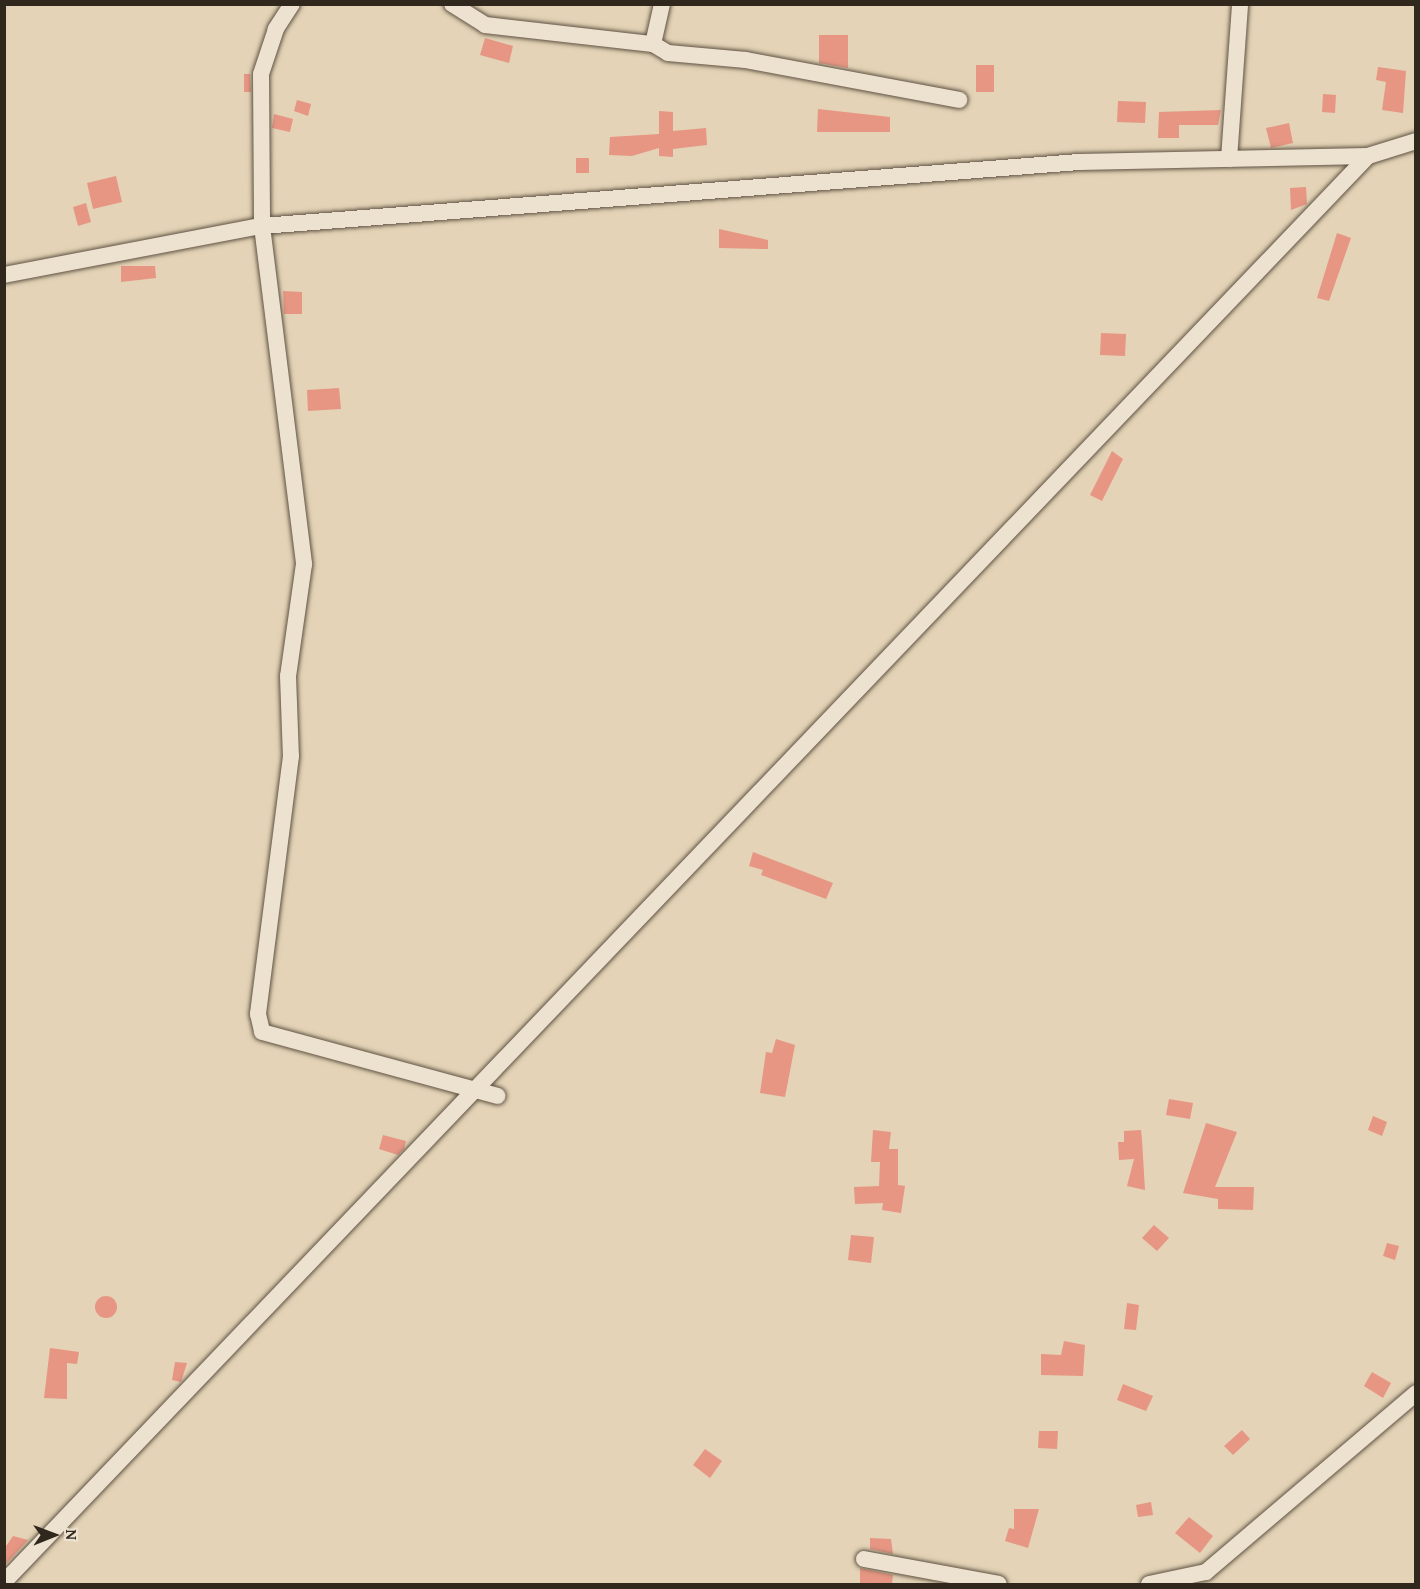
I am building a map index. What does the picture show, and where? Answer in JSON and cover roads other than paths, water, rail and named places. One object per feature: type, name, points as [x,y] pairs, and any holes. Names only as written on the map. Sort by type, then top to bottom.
[{"type":"street","points":[[291,4],[276,29],[261,74],[262,226],[304,564],[288,676],[291,756],[258,1014],[262,1032],[497,1096]]},
{"type":"street","points":[[452,4],[485,25],[653,44],[668,53],[746,60],[959,100]]},
{"type":"street","points":[[653,44],[662,4]]},
{"type":"street","points":[[1229,159],[1240,4]]},
{"type":"street","points":[[4,275],[262,226],[1079,162],[1368,156],[1416,141]]},
{"type":"street","points":[[4,1582],[1368,156]]},
{"type":"street","points":[[1145,1584],[1206,1572],[1416,1393]]},
{"type":"street","points":[[864,1559],[999,1584]]}]
